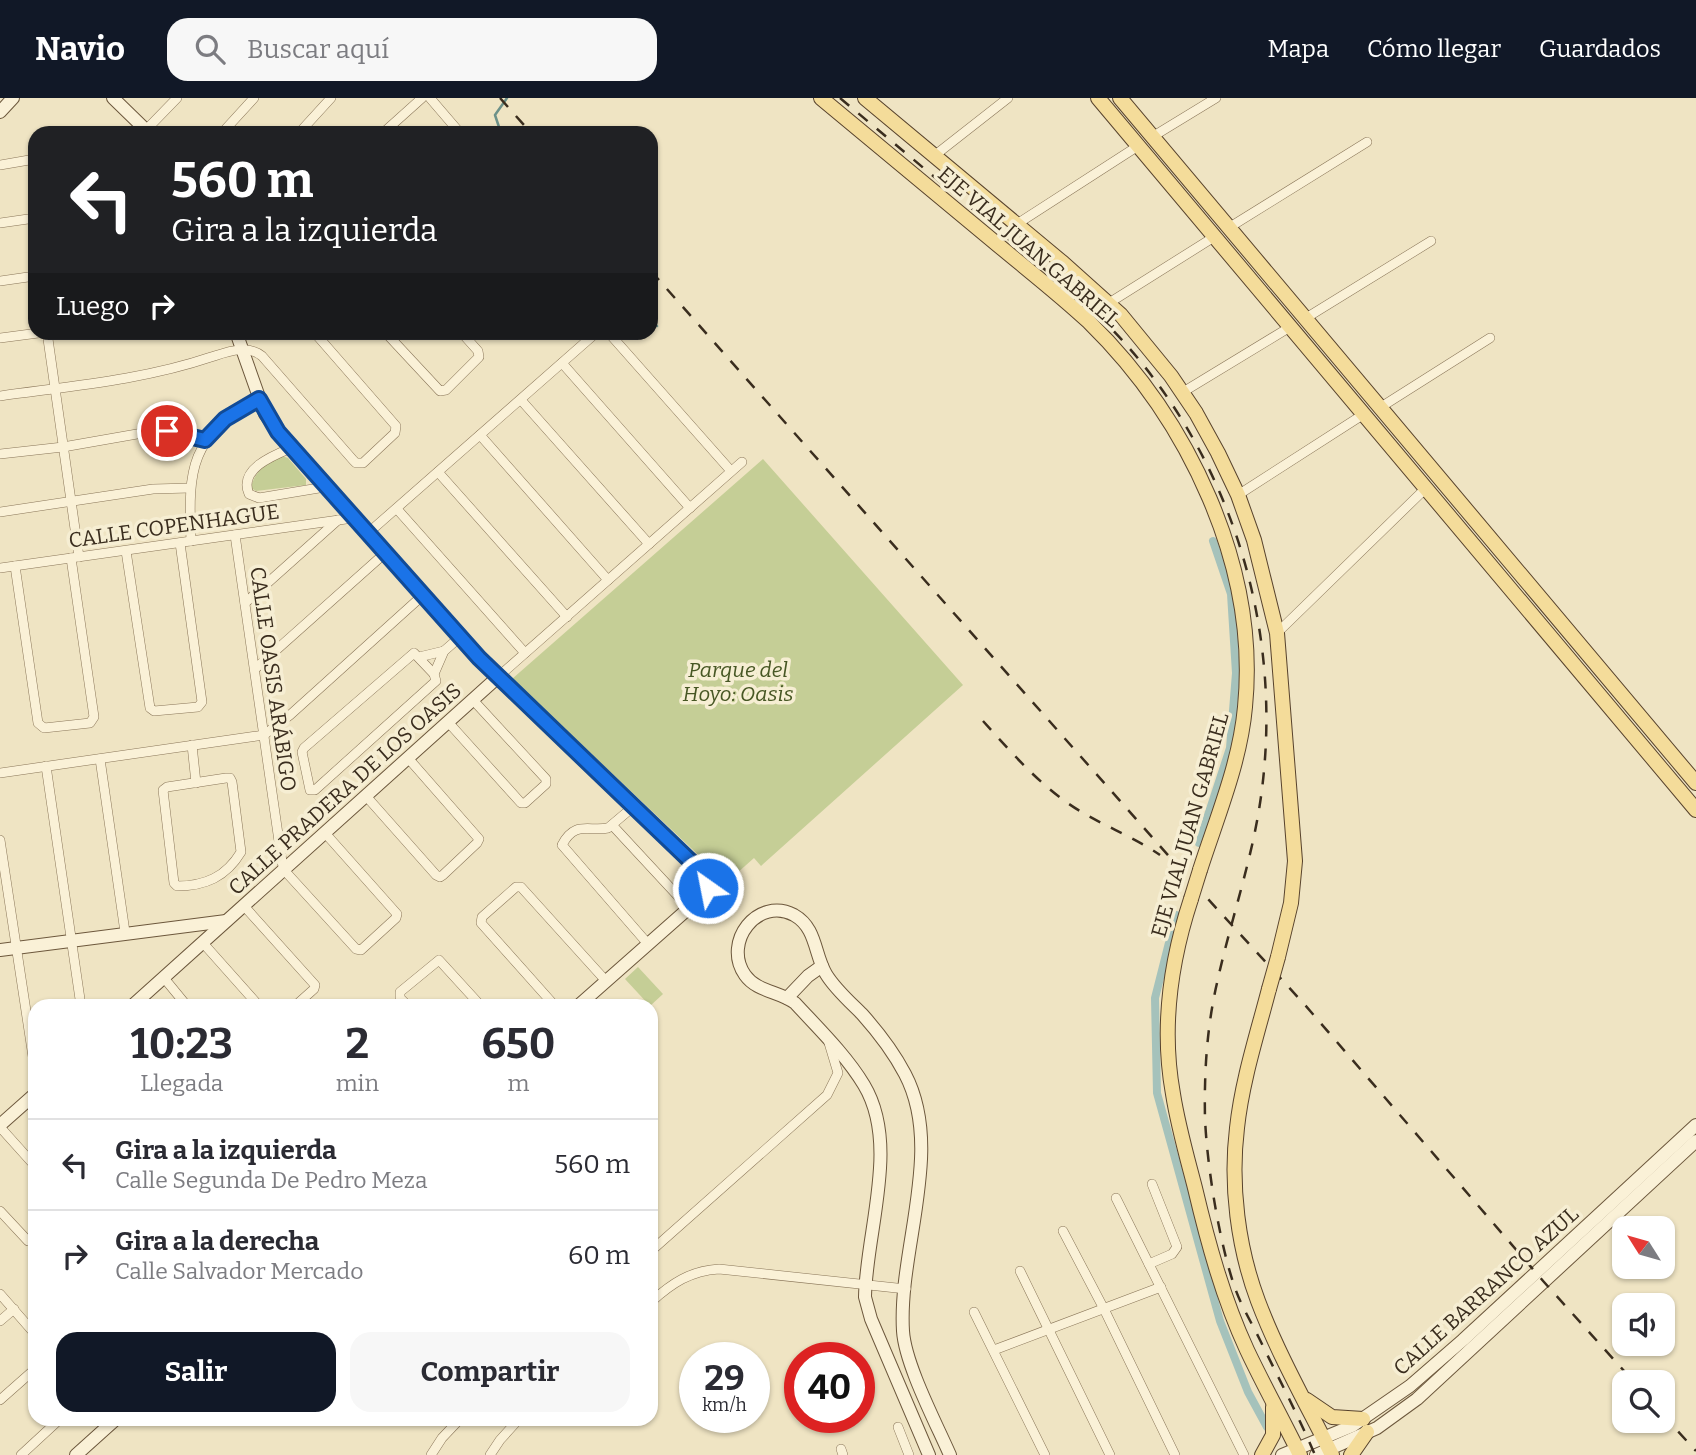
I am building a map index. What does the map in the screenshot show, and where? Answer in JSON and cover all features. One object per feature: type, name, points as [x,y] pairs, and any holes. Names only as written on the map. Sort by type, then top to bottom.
[{"type":"main road","name":"EJE VIAL JUAN GABRIEL","points":[[821,98],[1088,321],[1147,390],[1171,427],[1196,474],[1220,529],[1236,578],[1243,614],[1247,670],[1245,710],[1239,747],[1177,947],[1169,997],[1168,1056],[1173,1094],[1200,1209],[1222,1285],[1246,1349],[1299,1452]]},
{"type":"main road","name":"EJE VIAL JUAN GABRIEL","points":[[864,98],[1109,303],[1149,346],[1183,392],[1208,432],[1238,495],[1260,560],[1277,633],[1295,861],[1291,903],[1239,1110],[1235,1149],[1237,1202],[1242,1241],[1254,1289],[1325,1449]]},
{"type":"main road","points":[[1098,98],[1696,810]]},
{"type":"main road","points":[[1128,101],[1152,136],[1696,783]]},
{"type":"main road","points":[[1482,555],[1495,544]]},
{"type":"main road","points":[[1262,1455],[1273,1435],[1272,1398]]},
{"type":"main road","points":[[1304,1398],[1332,1417],[1365,1426],[1351,1455]]},
{"type":"street","points":[[0,112],[13,98]]},
{"type":"street","points":[[113,98],[140,126]]},
{"type":"street","points":[[151,126],[177,98]]},
{"type":"street","points":[[228,126],[254,98]]},
{"type":"street","points":[[305,126],[331,98]]},
{"type":"street","points":[[391,126],[422,98]]},
{"type":"street","points":[[430,98],[454,126]]},
{"type":"street","points":[[934,156],[1008,98]]},
{"type":"street","points":[[1152,136],[1216,98]]},
{"type":"street","points":[[1230,227],[1367,142]]},
{"type":"street","points":[[1017,224],[1138,146]]},
{"type":"street","points":[[0,165],[28,160]]},
{"type":"street","points":[[0,223],[28,219]]},
{"type":"street","points":[[1109,303],[1214,237]]},
{"type":"street","points":[[1306,318],[1431,241]]},
{"type":"street","points":[[0,281],[28,277]]},
{"type":"street","points":[[1183,392],[1290,327]]},
{"type":"street","points":[[0,338],[28,334]]},
{"type":"street","points":[[1381,407],[1490,338]]},
{"type":"street","points":[[15,566],[38,723],[44,728],[93,721],[71,502],[48,340]]},
{"type":"street","points":[[240,340],[259,399],[271,423],[291,448],[498,677],[706,876],[709,884],[706,893],[586,999]]},
{"type":"street","points":[[0,396],[150,374],[230,350],[254,351],[262,356],[353,460],[359,464],[363,463],[395,433],[396,426],[321,340]]},
{"type":"street","points":[[392,340],[440,391],[446,390],[479,356],[468,340]]},
{"type":"street","points":[[367,534],[588,340]]},
{"type":"street","points":[[615,340],[731,471]]},
{"type":"street","points":[[562,363],[690,508]]},
{"type":"street","points":[[191,541],[190,488],[194,466],[205,440],[225,419],[259,399]]},
{"type":"street","points":[[521,400],[649,544]]},
{"type":"street","points":[[1238,495],[1364,414]]},
{"type":"street","points":[[0,454],[63,447],[154,431],[180,433],[205,440]]},
{"type":"street","points":[[480,435],[608,580]]},
{"type":"street","points":[[291,448],[269,457],[255,468],[246,488],[249,494],[259,498],[325,487]]},
{"type":"street","name":"CALLE PRADERA DE LOS OASIS","points":[[140,999],[742,462]]},
{"type":"street","points":[[438,472],[567,617]]},
{"type":"street","points":[[0,512],[153,489],[190,488]]},
{"type":"street","points":[[1277,633],[1426,488]]},
{"type":"street","points":[[397,509],[525,653]]},
{"type":"street","name":"CALLE COPENHAGUE","points":[[0,568],[353,518]]},
{"type":"street","points":[[245,603],[338,520]]},
{"type":"street","name":"CALLE OASIS ARÁBIGO","points":[[235,535],[284,870]]},
{"type":"street","points":[[126,551],[151,711],[198,708],[201,705],[180,543]]},
{"type":"street","points":[[255,669],[384,554]]},
{"type":"street","points":[[0,773],[264,735],[290,715],[422,596]]},
{"type":"street","points":[[434,674],[444,651],[460,637]]},
{"type":"street","points":[[419,657],[444,651]]},
{"type":"street","points":[[411,654],[419,657],[434,674],[436,681],[315,790],[310,790],[303,749],[411,654]]},
{"type":"street","points":[[448,722],[521,803],[525,803],[545,784],[546,779],[473,700]]},
{"type":"street","points":[[192,745],[196,783]]},
{"type":"street","points":[[366,796],[436,875],[443,875],[479,839],[408,758]]},
{"type":"street","points":[[100,759],[125,932]]},
{"type":"street","points":[[46,766],[80,999]]},
{"type":"street","points":[[231,779],[242,848],[236,859],[209,883],[179,886],[174,883],[162,792],[165,788],[196,783],[231,779]]},
{"type":"street","points":[[633,807],[604,830],[580,828],[564,841],[563,847],[648,944]]},
{"type":"street","points":[[613,825],[688,908]]},
{"type":"street","points":[[284,870],[356,949],[363,949],[397,914],[325,833]]},
{"type":"street","points":[[0,840],[28,1027]]},
{"type":"street","points":[[549,999],[481,923],[481,919],[514,888],[520,886],[606,981]]},
{"type":"street","points":[[244,906],[315,985],[303,999]]},
{"type":"street","points":[[929,1455],[871,1319],[865,1297],[880,1157],[877,1116],[864,1086],[795,1003],[755,985],[740,967],[737,947],[740,936],[753,918],[772,911],[795,916],[812,933],[827,977],[890,1047],[915,1096],[922,1131],[922,1147],[903,1320],[905,1346],[950,1455]]},
{"type":"street","points":[[0,950],[226,921]]},
{"type":"street","points":[[203,943],[253,999]]},
{"type":"street","points":[[401,999],[400,992],[439,960],[475,999]]},
{"type":"street","points":[[787,998],[822,966]]},
{"type":"street","points":[[164,978],[181,999]]},
{"type":"street","points":[[658,1245],[827,1095],[838,1073],[829,1041]]},
{"type":"street","points":[[28,1100],[0,1126],[28,1158]]},
{"type":"street","name":"CALLE BARRANCO AZUL","points":[[1365,1426],[1450,1352],[1696,1125]]},
{"type":"street","name":"CALLE BARRANCO AZUL","points":[[1282,1455],[1325,1449],[1417,1399],[1696,1141]]},
{"type":"street","points":[[1149,1264],[1172,1254],[1177,1247],[1152,1184]]},
{"type":"street","points":[[1116,1198],[1244,1455]]},
{"type":"street","points":[[0,1211],[28,1241]]},
{"type":"street","points":[[1063,1231],[1175,1455]]},
{"type":"street","points":[[658,1296],[679,1279],[709,1269],[758,1271],[906,1289]]},
{"type":"street","points":[[1020,1272],[1110,1455]]},
{"type":"street","points":[[994,1350],[1161,1287]]},
{"type":"street","points":[[0,1294],[28,1326]]},
{"type":"street","points":[[0,1321],[13,1309]]},
{"type":"street","points":[[974,1312],[1045,1455]]},
{"type":"street","points":[[0,1400],[28,1374]]},
{"type":"street","points":[[21,1455],[52,1426]]},
{"type":"street","points":[[76,1455],[107,1426]]},
{"type":"street","points":[[431,1455],[453,1426]]},
{"type":"street","points":[[490,1455],[512,1426]]},
{"type":"street","points":[[898,1427],[909,1455]]},
{"type":"green space","points":[[282,456],[288,458],[306,479],[306,485],[256,491],[251,488],[262,468]]},
{"type":"green space","name":"Parque del Hoyo: Oasis","points":[[763,459],[963,685],[761,866],[754,858],[727,882],[512,679]]},
{"type":"green space","points":[[638,967],[663,994],[658,999],[644,999],[625,979]]},
{"type":"waterway","points":[[499,126],[495,115],[507,98]]},
{"type":"waterway","points":[[1199,843],[1230,748],[1236,673],[1231,594],[1213,541]]},
{"type":"waterway","points":[[1176,915],[1155,998],[1157,1093],[1220,1321],[1248,1392],[1267,1427]]},
{"type":"railway","points":[[500,98],[525,126]]},
{"type":"railway","points":[[840,98],[1086,304],[1136,356],[1178,413],[1212,475],[1238,540],[1256,609],[1265,679],[1266,750],[1253,841],[1211,1016],[1205,1084],[1206,1137],[1219,1227],[1235,1288],[1315,1455]]},
{"type":"railway","points":[[658,279],[1175,863],[1305,1005],[1623,1370]]},
{"type":"railway","points":[[983,721],[1045,786],[1080,811],[1160,855]]},
{"type":"railway","points":[[1675,1428],[1696,1451]]},
{"type":"route","points":[[167,431],[205,440],[225,419],[259,399],[265,414],[278,432],[479,658],[709,879],[708,888]]}]
